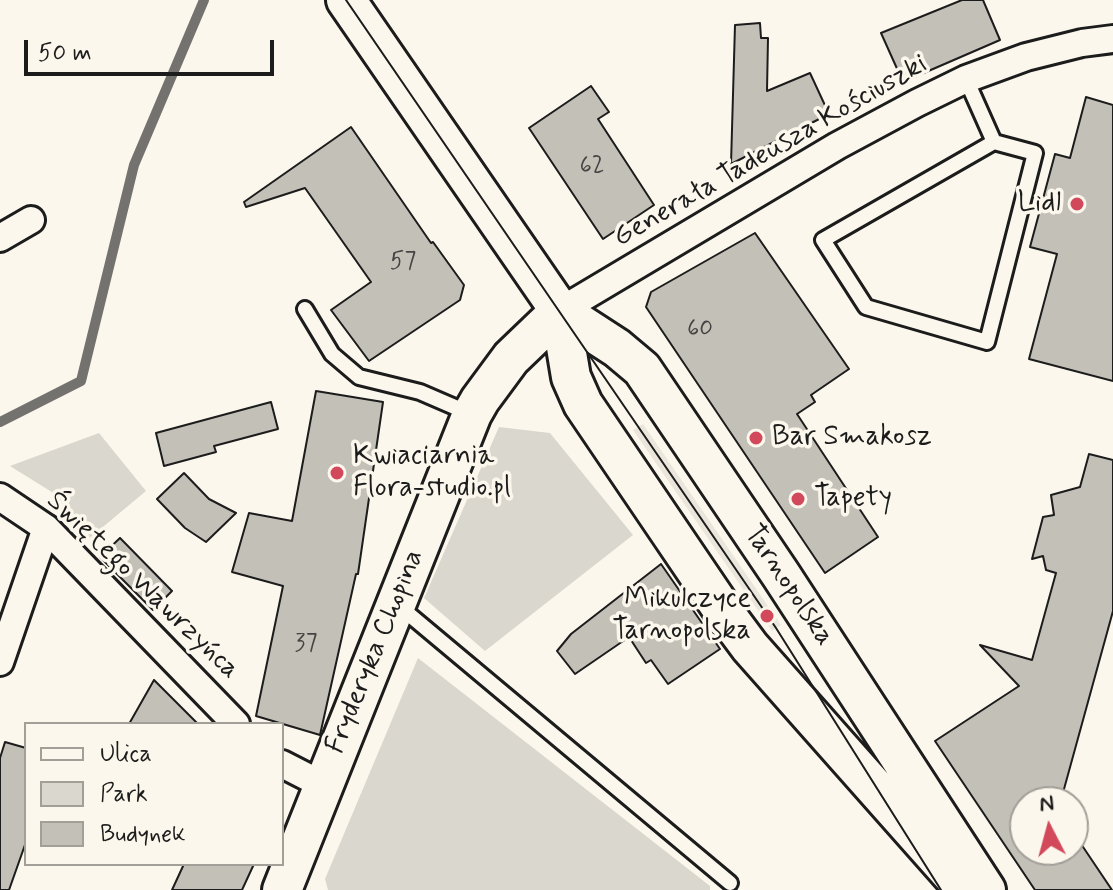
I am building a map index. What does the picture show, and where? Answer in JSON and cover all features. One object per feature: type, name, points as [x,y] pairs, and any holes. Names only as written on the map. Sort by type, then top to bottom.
[{"type":"main road","name":"Tarnopolska","points":[[346,0],[560,311],[617,348],[642,369],[781,575],[986,890]]},
{"type":"main road","name":"Tarnopolska","points":[[560,311],[571,377],[583,404],[724,612],[788,691],[966,890]]},
{"type":"main road","name":"Fryderyka Chopina","points":[[282,890],[472,414],[511,358],[560,311]]},
{"type":"street","name":"Generała Tadeusza Kościuszki","points":[[560,311],[837,146],[966,79],[1026,57],[1113,39]]},
{"type":"street","points":[[0,238],[31,220]]},
{"type":"street","name":"Świętego Wawrzyńca","points":[[0,497],[46,528],[234,722]]},
{"type":"street","points":[[0,662],[46,528]]},
{"type":"street","points":[[284,765],[323,785]]},
{"type":"lane","points":[[966,79],[994,142]]},
{"type":"lane","points":[[994,142],[1035,153],[987,342],[866,307],[823,240],[994,142]]},
{"type":"lane","points":[[305,309],[332,354],[359,377],[420,392],[472,414]]},
{"type":"lane","points":[[395,603],[730,883]]},
{"type":"shaded area","points":[[643,424],[781,625],[772,631],[633,430]]},
{"type":"green space","points":[[499,427],[550,433],[633,535],[485,651],[424,598]]},
{"type":"green space","points":[[99,433],[146,491],[86,541],[55,494],[10,466]]},
{"type":"green space","points":[[418,658],[710,886],[710,890],[328,890],[325,879]]},
{"type":"building","points":[[962,0],[983,0],[1000,40],[903,82],[881,33]]},
{"type":"building","points":[[760,23],[761,38],[768,38],[767,91],[810,73],[829,114],[731,164],[735,25]]},
{"type":"building","points":[[591,86],[609,112],[598,119],[654,205],[603,239],[529,128]]},
{"type":"building","name":"Lidl","points":[[1086,97],[1113,105],[1113,381],[1029,359],[1057,254],[1030,247],[1055,154],[1070,158]]},
{"type":"building","points":[[351,127],[431,243],[464,285],[460,300],[369,361],[331,310],[371,282],[305,188],[246,207],[244,202]]},
{"type":"building","points":[[755,233],[849,369],[811,395],[815,402],[797,414],[878,537],[825,573],[646,307],[651,292]]},
{"type":"building","points":[[316,391],[383,402],[358,574],[320,735],[256,716],[283,586],[232,572],[249,513],[292,521]]},
{"type":"building","points":[[271,402],[278,429],[214,446],[216,452],[164,466],[156,433]]},
{"type":"building","points":[[1089,454],[1113,460],[1113,611],[1065,786],[1009,786],[1009,851],[935,741],[1019,686],[980,645],[1032,660],[1056,573],[1046,570],[1043,556],[1032,559],[1043,517],[1054,515],[1051,495],[1080,487]]},
{"type":"building","points":[[184,473],[209,499],[236,513],[206,542],[185,528],[157,499]]},
{"type":"building","points":[[120,538],[172,591],[153,610],[100,557]]},
{"type":"building","points":[[661,564],[720,649],[668,684],[651,660],[646,663],[629,637],[575,674],[557,651],[571,634]]},
{"type":"building","points":[[154,680],[196,722],[130,722]]},
{"type":"building","points":[[5,742],[24,747],[24,848],[9,890],[0,890],[0,758]]},
{"type":"building","points":[[1089,856],[1112,890],[1035,890],[1019,866],[1089,866]]},
{"type":"building","points":[[183,866],[253,866],[242,890],[172,890]]},
{"type":"waterway","points":[[0,422],[81,381],[134,165],[204,0]]},
{"type":"tram line","points":[[346,0],[776,628],[941,890]]},
{"type":"place","name":"Lidl","points":[[1077,204]]},
{"type":"place","name":"Bar Smakosz","points":[[756,438]]},
{"type":"place","name":"Kwiaciarnia Flora-studio.pl","points":[[337,473]]},
{"type":"place","name":"Tapety","points":[[798,499]]},
{"type":"place","name":"Mikulczyce Tarnopolska","points":[[767,616]]}]
